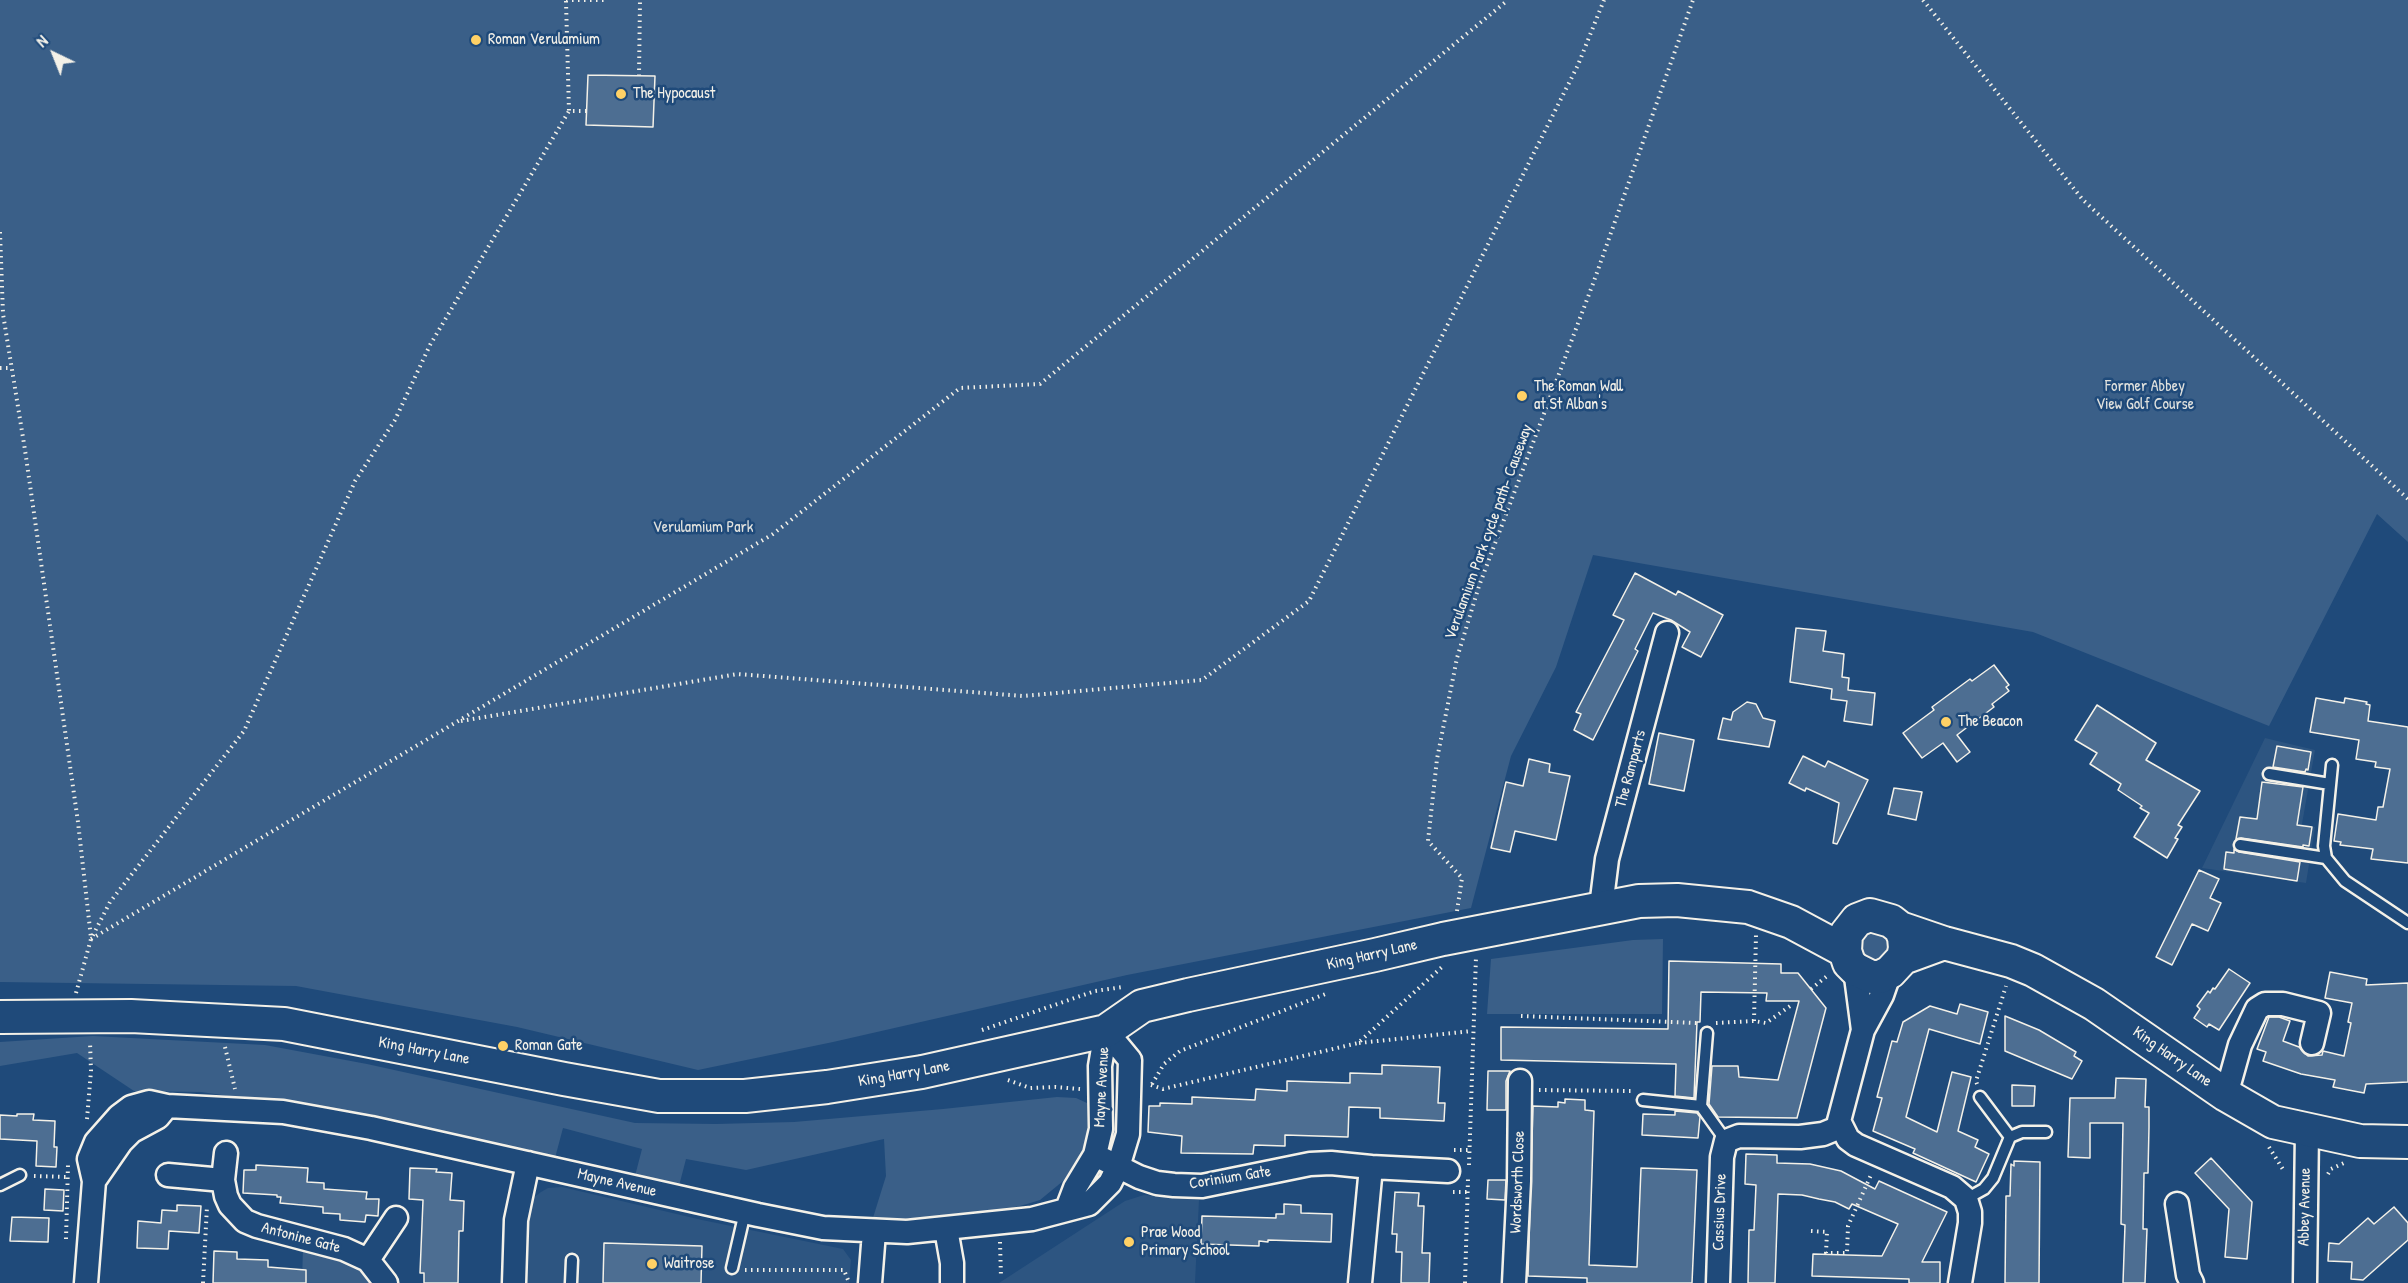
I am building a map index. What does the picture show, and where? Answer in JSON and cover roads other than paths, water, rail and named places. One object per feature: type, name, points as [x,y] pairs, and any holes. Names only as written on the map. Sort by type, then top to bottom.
[{"type":"street","name":"The Ramparts","points":[[1601,907],[1607,859],[1667,633]]},
{"type":"street","name":"King Harry Lane","points":[[0,1017],[131,1016],[284,1024],[564,1079],[670,1096],[745,1096],[827,1087],[922,1072],[1106,1030],[1142,1006],[1463,945],[1601,907],[1639,901],[1677,900],[1748,907],[1791,922],[1844,964],[1871,977],[1880,977],[1897,952],[1944,943],[2011,960],[2070,990],[2226,1095],[2273,1122],[2360,1141],[2408,1142]]},
{"type":"street","points":[[1863,1030],[1844,964],[1846,934],[1857,920],[1870,915],[1880,916],[1897,952],[1881,995],[1863,1030],[1839,1114],[1840,1127],[1848,1139],[1856,1145],[1952,1187],[1966,1199],[1970,1212],[1970,1223],[1960,1283]]},
{"type":"street","name":"King Harry Lane","points":[[1791,922],[1857,920]]},
{"type":"street","points":[[2226,1095],[2240,1046],[2257,1009],[2265,1004],[2283,1004],[2319,1013],[2312,1043]]},
{"type":"street","name":"Mayne Avenue","points":[[86,1283],[94,1181],[121,1142],[132,1131],[158,1117],[167,1106],[283,1112],[371,1128],[823,1228],[907,1233],[1032,1219],[1089,1204],[1110,1183],[1118,1167],[1141,1088],[1130,1060],[1106,1030]]},
{"type":"street","name":"Mayne Avenue","points":[[1067,1209],[1075,1188],[1095,1155],[1101,1129],[1100,1066],[1106,1030]]},
{"type":"street","name":"Wordsworth Close","points":[[1514,1283],[1519,1181],[1520,1085]]},
{"type":"street","points":[[1726,1142],[1739,1136],[1800,1137],[1823,1134],[1840,1127]]},
{"type":"street","name":"Abbey Avenue","points":[[2304,1283],[2307,1131]]},
{"type":"street","name":"Cassius Drive","points":[[1718,1283],[1722,1157],[1726,1142]]},
{"type":"street","name":"Antonine Gate","points":[[226,1153],[223,1180],[226,1196],[245,1221],[344,1249],[368,1260],[386,1283]]},
{"type":"street","name":"Corinium Gate","points":[[1095,1155],[1157,1184],[1192,1186],[1310,1164],[1331,1163],[1448,1171]]},
{"type":"street","points":[[514,1283],[516,1220],[528,1163]]},
{"type":"street","points":[[1360,1283],[1371,1167]]},
{"type":"street","points":[[168,1175],[223,1180]]},
{"type":"street","points":[[2177,1204],[2188,1275],[2192,1283]]},
{"type":"street","points":[[368,1260],[396,1218]]},
{"type":"street","points":[[946,1229],[952,1263],[952,1283]]},
{"type":"street","points":[[870,1283],[874,1232]]},
{"type":"lane","points":[[2332,765],[2324,846],[2326,858],[2345,880],[2408,923]]},
{"type":"lane","points":[[2269,774],[2330,784]]},
{"type":"lane","points":[[2240,845],[2326,858]]},
{"type":"lane","points":[[1707,1033],[1701,1106],[1726,1142]]},
{"type":"lane","points":[[1980,1097],[2010,1137]]},
{"type":"lane","points":[[1643,1100],[1701,1106]]},
{"type":"lane","points":[[1966,1199],[1984,1189],[1993,1178],[2010,1137],[2022,1132],[2046,1132]]},
{"type":"lane","points":[[0,1185],[20,1174]]},
{"type":"lane","points":[[732,1268],[744,1212]]},
{"type":"lane","points":[[571,1283],[572,1260]]},
{"type":"place","name":"Roman Verulamium","points":[[476,40]]},
{"type":"place","name":"The Hypocaust","points":[[621,94]]},
{"type":"place","name":"The Roman Wall at St Alban's","points":[[1522,396]]},
{"type":"place","name":"The Beacon","points":[[1946,722]]},
{"type":"place","name":"Roman Gate","points":[[503,1046]]},
{"type":"place","name":"Prae Wood Primary School","points":[[1129,1242]]},
{"type":"place","name":"Waitrose","points":[[652,1264]]},
{"type":"park label","name":"Former Abbey View Golf Course","points":[[2145,396]]},
{"type":"park label","name":"Verulamium Park","points":[[703,528]]}]
